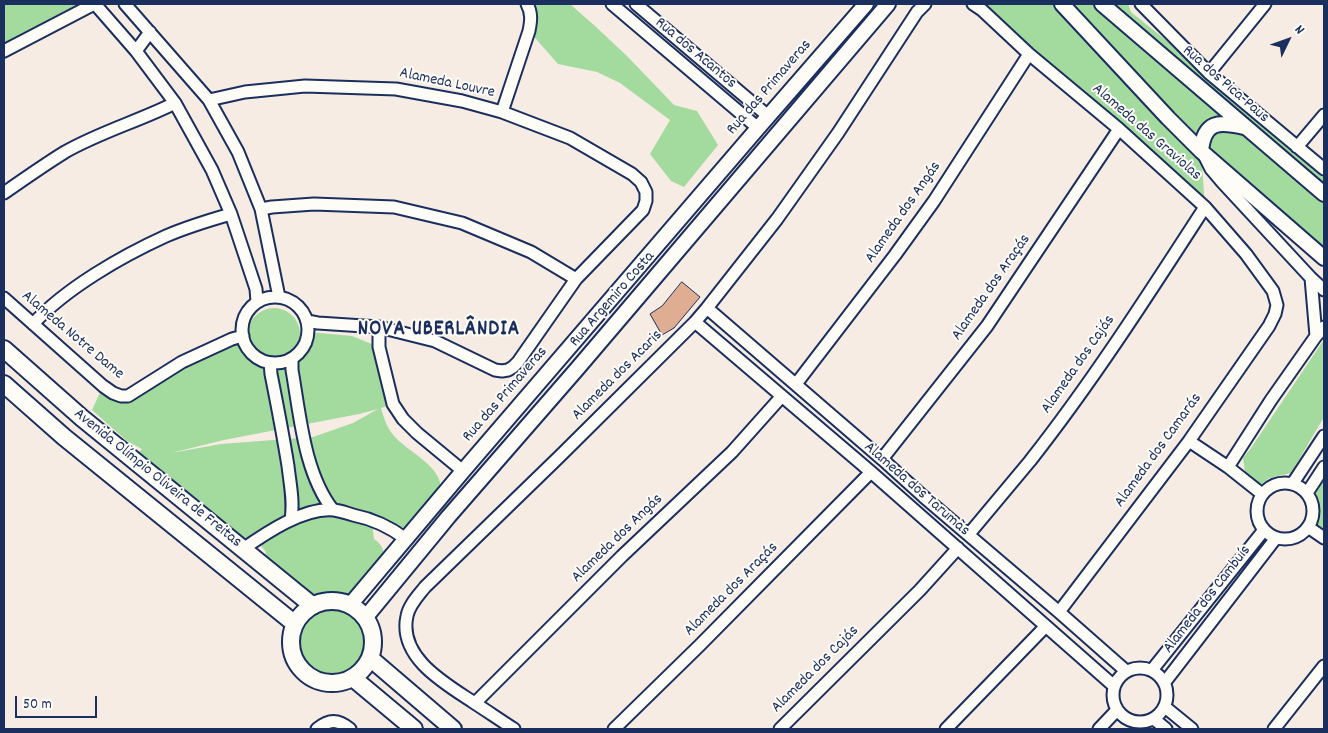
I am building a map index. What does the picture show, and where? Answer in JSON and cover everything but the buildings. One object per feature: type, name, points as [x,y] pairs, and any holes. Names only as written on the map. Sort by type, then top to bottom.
[{"type":"main road","name":"Avenida Olímpio Oliveira de Freitas","points":[[4,349],[82,418],[313,606]]},
{"type":"main road","name":"Avenida Olímpio Oliveira de Freitas","points":[[4,384],[64,437],[295,624]]},
{"type":"main road","points":[[96,463],[114,444]]},
{"type":"main road","points":[[325,602],[338,602],[350,606],[365,618],[371,631],[373,645],[366,666],[353,678],[333,683],[313,679],[305,674],[299,666],[292,653],[291,638],[295,624],[302,613],[313,606],[325,602]]},
{"type":"main road","points":[[370,658],[453,729]]},
{"type":"main road","points":[[353,678],[414,729]]},
{"type":"street","points":[[4,51],[94,4],[136,51],[175,103],[212,170],[231,214],[256,289],[258,302]]},
{"type":"street","points":[[125,4],[209,100],[238,152],[261,209],[279,298]]},
{"type":"street","points":[[502,112],[529,31],[531,20],[527,4]]},
{"type":"street","name":"Rua dos Acantos","points":[[612,4],[758,128]]},
{"type":"street","name":"Rua dos Acantos","points":[[636,4],[768,116]]},
{"type":"street","name":"Rua das Primaveras","points":[[350,606],[463,470],[866,4]]},
{"type":"street","name":"Rua Argemiro Costa","points":[[365,618],[449,516],[888,4]]},
{"type":"street","name":"Alameda dos Acaris","points":[[514,729],[438,680],[424,666],[413,650],[407,634],[407,616],[413,602],[425,587],[560,456],[707,308],[777,219],[838,133],[917,12],[925,4]]},
{"type":"street","name":"Alameda das Graviolas","points":[[973,4],[982,10],[1029,54],[1119,129],[1205,206],[1246,254],[1273,291],[1276,305]]},
{"type":"street","points":[[1062,4],[1168,118],[1202,151],[1324,258]]},
{"type":"street","name":"Rua dos Pica-Paus","points":[[1102,4],[1324,194]]},
{"type":"street","points":[[1141,4],[1209,73],[1324,169]]},
{"type":"street","points":[[1209,73],[1265,4]]},
{"type":"street","points":[[136,51],[150,32]]},
{"type":"street","name":"Alameda dos Angás","points":[[796,384],[934,201],[1029,54]]},
{"type":"street","name":"Alameda Louvre","points":[[209,100],[245,92],[305,86],[396,89],[462,101],[502,112],[570,138],[632,174],[641,182],[646,192],[643,210],[576,279]]},
{"type":"street","points":[[4,193],[66,152],[124,124],[175,103]]},
{"type":"street","points":[[1297,147],[1324,115]]},
{"type":"street","points":[[1247,127],[1218,123],[1211,127],[1205,135],[1202,151],[1211,169],[1222,182],[1324,290]]},
{"type":"street","name":"Alameda dos Araçás","points":[[882,459],[987,326],[1119,129]]},
{"type":"street","points":[[261,209],[314,204],[394,207],[462,223],[531,252],[576,279],[518,362],[508,370],[502,371],[485,366],[435,341],[379,327],[318,324],[307,321]]},
{"type":"street","name":"Alameda dos Cajás","points":[[969,534],[1030,460],[1079,395],[1205,206]]},
{"type":"street","points":[[33,324],[74,289],[111,265],[167,236],[231,214]]},
{"type":"street","points":[[1311,278],[1316,336]]},
{"type":"street","name":"Alameda Notre Dame","points":[[4,298],[103,386],[121,396],[128,396],[182,362],[242,336]]},
{"type":"street","points":[[268,298],[279,298],[293,303],[304,314],[308,332],[306,343],[292,359],[281,363],[270,363],[260,360],[252,354],[242,336],[242,326],[250,308],[268,298]]},
{"type":"street","name":"Alameda dos Camarás","points":[[1059,612],[1189,441],[1269,326],[1275,314],[1276,305]]},
{"type":"street","name":"Alameda dos Tarumãs","points":[[707,308],[1126,671]]},
{"type":"street","name":"Alameda dos Tarumãs","points":[[695,322],[914,509],[1114,686]]},
{"type":"street","points":[[379,327],[379,347],[393,404],[403,419],[417,433],[463,470]]},
{"type":"street","points":[[1228,467],[1271,400],[1316,336],[1324,328]]},
{"type":"street","points":[[563,356],[577,369]]},
{"type":"street","points":[[292,359],[292,370],[304,438],[313,473],[325,500],[333,510]]},
{"type":"street","points":[[270,363],[292,494],[293,508],[291,520]]},
{"type":"street","name":"Alameda dos Angás","points":[[475,703],[622,556],[732,452],[782,396]]},
{"type":"street","points":[[826,433],[836,420]]},
{"type":"street","points":[[284,441],[304,438]]},
{"type":"street","points":[[1189,441],[1228,467],[1262,494]]},
{"type":"street","points":[[1293,484],[1323,442]]},
{"type":"street","points":[[1307,494],[1324,467]]},
{"type":"street","name":"Alameda dos Araçás","points":[[614,729],[871,472]]},
{"type":"street","points":[[1284,482],[1301,487],[1307,494],[1313,510],[1312,518],[1304,532],[1298,536],[1291,539],[1276,538],[1259,524],[1256,508],[1262,494],[1268,488],[1284,482]]},
{"type":"street","points":[[914,509],[924,497]]},
{"type":"street","points":[[438,501],[447,509],[449,516]]},
{"type":"street","points":[[242,549],[291,520],[317,511],[333,510],[370,518],[397,532],[406,539]]},
{"type":"street","points":[[1308,526],[1324,538]]},
{"type":"street","name":"Alameda dos Cambuís","points":[[1152,670],[1264,530]]},
{"type":"street","name":"Alameda dos Cambuís","points":[[1165,682],[1276,538]]},
{"type":"street","name":"Alameda dos Cajás","points":[[780,729],[920,590],[958,548]]},
{"type":"street","points":[[1002,586],[1014,573]]},
{"type":"street","points":[[946,729],[1046,626]]},
{"type":"street","points":[[1274,729],[1324,666]]},
{"type":"street","points":[[1143,667],[1152,670],[1165,682],[1168,690],[1168,699],[1165,707],[1154,719],[1142,722],[1129,720],[1117,710],[1113,694],[1114,686],[1126,671],[1143,667]]},
{"type":"street","points":[[1165,707],[1192,729]]},
{"type":"street","points":[[1099,729],[1117,710]]},
{"type":"street","points":[[1154,719],[1166,729]]},
{"type":"street","points":[[1120,729],[1129,720]]},
{"type":"street","points":[[317,729],[329,721],[344,724],[350,729]]},
{"type":"green space","points":[[4,4],[78,4],[4,43]]},
{"type":"green space","points":[[527,4],[570,4],[627,56],[674,105],[697,111],[718,145],[684,187],[671,181],[650,154],[670,120],[620,83],[597,72],[558,64],[529,31]]},
{"type":"green space","points":[[973,4],[1102,4],[1247,127],[1218,123],[1201,151],[1205,207]]},
{"type":"green space","points":[[1107,4],[1128,4],[1131,12],[1324,177],[1324,191]]},
{"type":"green space","points":[[1243,131],[1324,201],[1324,251],[1211,152],[1208,138],[1218,133]]},
{"type":"green space","points":[[274,308],[284,310],[292,316],[298,324],[300,334],[298,344],[292,352],[284,358],[274,360],[264,358],[256,352],[250,344],[248,334],[250,324],[256,316],[264,310]]},
{"type":"green space","points":[[308,332],[352,336],[379,347],[393,404],[381,408],[387,425],[397,439],[431,467],[437,474],[440,482],[441,490],[408,528],[398,527],[371,516],[374,539],[382,548],[384,561],[348,594],[314,595],[269,568],[265,558],[266,552],[253,536],[235,537],[137,454],[142,449],[127,441],[92,410],[103,386],[121,396],[245,336],[246,346],[258,358],[273,363],[288,360],[295,356],[304,346]],"holes":[[[378,409],[353,423],[313,437],[221,444],[171,453],[224,440]]]},
{"type":"green space","points":[[1324,340],[1324,417],[1291,473],[1269,478],[1261,485],[1245,472],[1243,458]]},
{"type":"green space","points":[[1324,479],[1324,531],[1315,525],[1317,513],[1315,495]]},
{"type":"green space","points":[[332,608],[351,614],[361,624],[367,643],[361,662],[351,672],[332,678],[313,672],[303,662],[297,643],[303,624],[313,614]]},
{"type":"district","name":"NOVA UBERLÂNDIA","points":[[439,331]]}]
